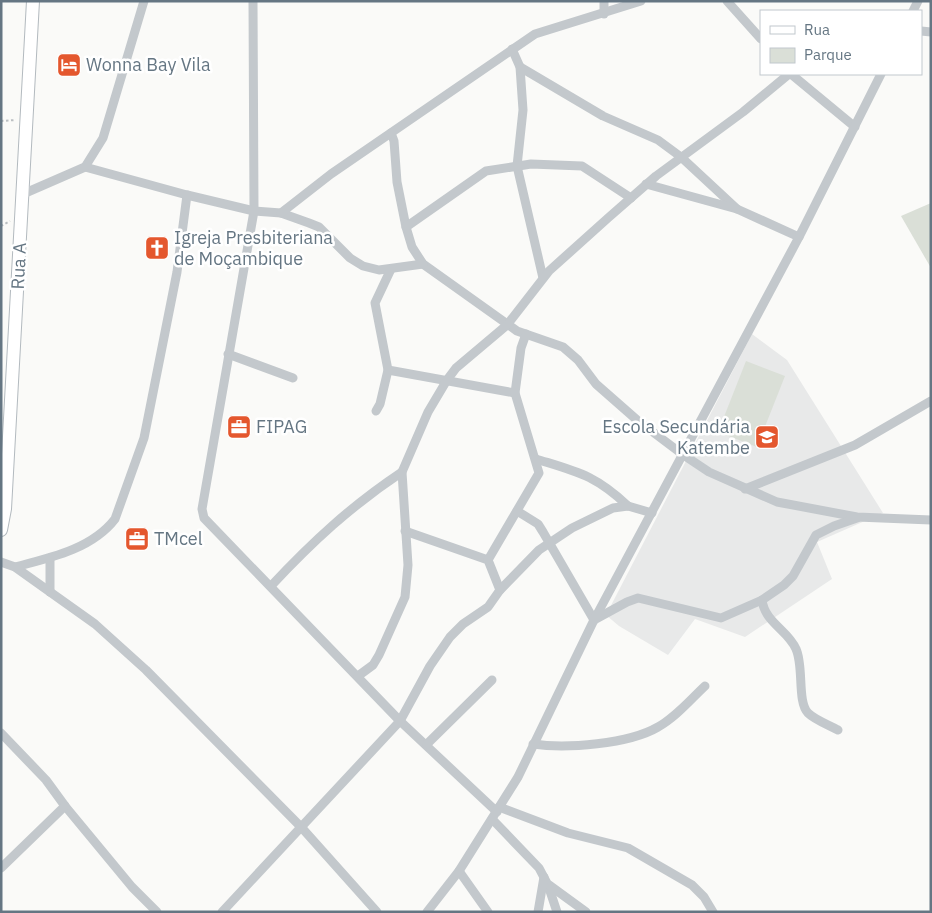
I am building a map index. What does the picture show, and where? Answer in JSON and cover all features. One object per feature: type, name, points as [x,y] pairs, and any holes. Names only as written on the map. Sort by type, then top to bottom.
[{"type":"main road","name":"Rua A","points":[[1,530],[5,509],[33,1]]},
{"type":"street","points":[[22,194],[85,167],[103,138],[144,1]]},
{"type":"street","points":[[253,1],[254,211],[202,509],[204,518],[400,721],[427,744],[496,813],[539,868],[546,881],[557,912]]},
{"type":"street","points":[[604,1],[604,14]]},
{"type":"street","points":[[281,214],[331,174],[535,34],[641,1]]},
{"type":"street","points":[[727,1],[760,38]]},
{"type":"street","points":[[512,49],[520,67],[523,110],[517,166],[543,278]]},
{"type":"street","points":[[520,67],[603,116],[658,140],[681,157],[737,209]]},
{"type":"street","points":[[358,676],[372,666],[379,655],[405,597],[408,565],[402,472],[428,412],[447,380],[456,368],[507,325],[543,278],[646,184],[743,112],[789,75]]},
{"type":"street","points":[[791,75],[855,127]]},
{"type":"street","points":[[427,912],[459,871],[518,777],[594,620],[799,237],[881,75]]},
{"type":"street","points":[[391,133],[394,141],[397,182],[406,227],[412,247],[423,264],[507,325],[563,348],[578,360],[596,384],[637,420],[682,454],[709,472],[777,502],[857,517],[931,520]]},
{"type":"street","points":[[406,227],[480,174],[486,171],[531,164],[582,166],[631,198]]},
{"type":"street","points":[[85,167],[187,195],[254,211],[281,214],[318,227],[350,258],[363,266],[379,270],[423,264]]},
{"type":"street","points":[[646,184],[737,209],[799,237]]},
{"type":"street","points":[[15,567],[74,550],[110,526],[116,519],[144,438],[177,272],[187,195]]},
{"type":"street","points":[[376,411],[380,404],[388,370],[375,308],[391,269]]},
{"type":"street","points":[[500,590],[488,560],[539,472],[515,392],[521,348],[526,334]]},
{"type":"street","points":[[228,354],[293,378]]},
{"type":"street","points":[[388,370],[515,392]]},
{"type":"street","points":[[745,489],[855,445],[931,400]]},
{"type":"street","points":[[536,459],[587,475],[599,481],[628,506]]},
{"type":"street","points":[[271,586],[317,537],[372,492],[402,472]]},
{"type":"street","points":[[222,912],[400,721],[430,666],[450,638],[463,624],[488,607],[500,590],[548,542],[613,508],[628,506],[652,513]]},
{"type":"street","points":[[517,511],[538,524],[594,620]]},
{"type":"street","points":[[594,620],[638,598],[721,618],[762,600],[793,576],[816,536],[834,526],[857,517]]},
{"type":"street","points":[[405,531],[488,560]]},
{"type":"street","points":[[50,558],[50,592]]},
{"type":"street","points":[[1,562],[15,567],[95,624],[146,670],[302,828],[377,912]]},
{"type":"street","points":[[762,600],[764,613],[794,644],[798,652],[804,706],[808,713],[838,730]]},
{"type":"street","points":[[427,744],[492,680]]},
{"type":"street","points":[[533,744],[567,747],[624,738],[654,729],[680,711],[705,686]]},
{"type":"street","points":[[1,733],[46,780],[132,887],[157,912]]},
{"type":"street","points":[[1,868],[65,806]]},
{"type":"street","points":[[496,813],[628,848],[692,885],[704,897],[713,912]]},
{"type":"street","points":[[459,871],[488,912]]},
{"type":"street","points":[[538,912],[546,881]]},
{"type":"street","points":[[546,881],[586,912]]},
{"type":"path","points":[[1,121],[26,121]]},
{"type":"shaded area","name":"Escola Secundária Katembe","points":[[752,334],[787,360],[883,513],[817,542],[832,579],[745,637],[695,619],[668,655],[619,626],[606,615]]},
{"type":"green space","points":[[931,203],[931,268],[901,216]]},
{"type":"green space","points":[[746,361],[785,376],[757,447],[718,432]]},
{"type":"place","name":"Wonna Bay Vila","points":[[69,65]]},
{"type":"place","name":"Igreja Presbiteriana de Moçambique","points":[[157,248]]},
{"type":"place","name":"FIPAG","points":[[239,427]]},
{"type":"place","name":"Escola Secundária Katembe","points":[[767,437]]},
{"type":"place","name":"TMcel","points":[[137,539]]}]
